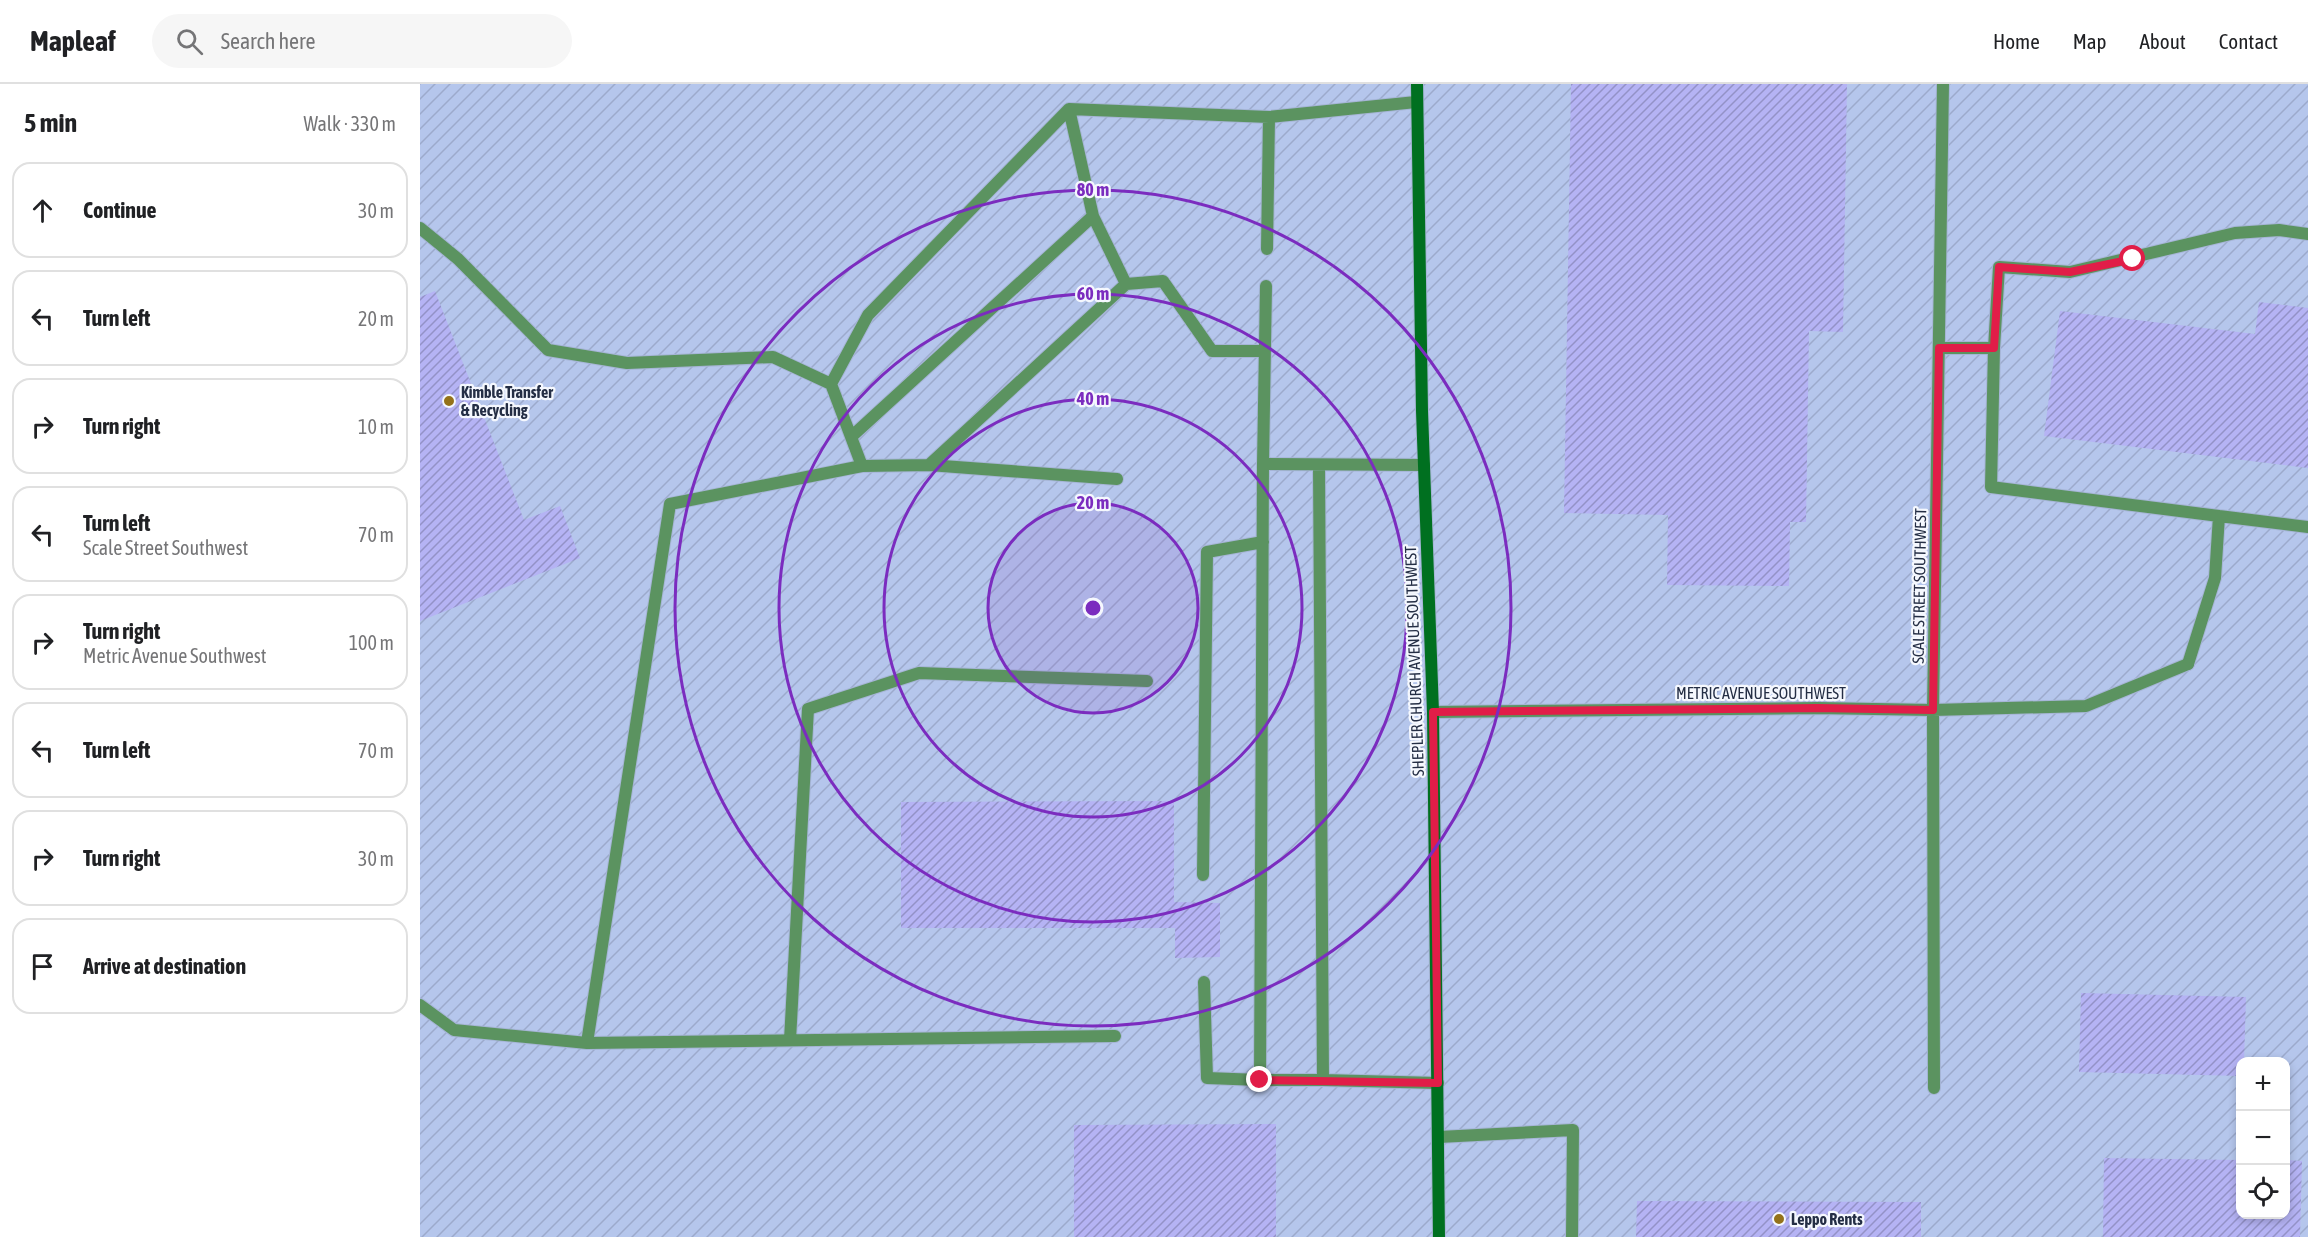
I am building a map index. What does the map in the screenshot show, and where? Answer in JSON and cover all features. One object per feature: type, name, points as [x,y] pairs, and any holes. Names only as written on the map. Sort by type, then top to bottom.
[{"type":"street","name":"SHEPLER CHURCH AVENUE SOUTHWEST","points":[[1417,84],[1424,465],[1433,712],[1438,1237]]},
{"type":"street","name":"SCALE STREET SOUTHWEST","points":[[1934,1088],[1933,710],[1943,84]]},
{"type":"street","points":[[831,384],[868,315],[1069,109],[1269,117],[1416,102]]},
{"type":"street","points":[[1069,109],[1093,216],[1126,284]]},
{"type":"street","points":[[1267,249],[1269,117]]},
{"type":"street","points":[[851,437],[1093,216]]},
{"type":"street","points":[[420,228],[458,259],[548,350],[627,363],[773,357],[831,384],[862,466]]},
{"type":"street","points":[[2308,234],[2279,230],[2235,233],[2070,272],[1999,267],[1994,348],[1991,487],[2308,526]]},
{"type":"street","points":[[929,465],[1126,284],[1163,281],[1212,351],[1265,351]]},
{"type":"street","points":[[1260,1080],[1266,286]]},
{"type":"street","points":[[1939,348],[1994,348]]},
{"type":"street","points":[[1263,464],[1424,465]]},
{"type":"street","points":[[587,1043],[670,504],[862,466],[929,465],[1117,479]]},
{"type":"street","points":[[1319,466],[1323,1080]]},
{"type":"street","name":"METRIC AVENUE SOUTHWEST","points":[[1433,712],[1805,708],[1933,710],[2086,706],[2188,664],[2215,578],[2219,516]]},
{"type":"street","points":[[1203,875],[1207,552],[1263,542]]},
{"type":"street","points":[[790,1040],[808,709],[919,673],[1147,681]]},
{"type":"street","points":[[1204,982],[1207,1078],[1438,1083]]},
{"type":"street","points":[[420,1005],[454,1030],[587,1043],[1115,1036]]},
{"type":"street","points":[[1438,1137],[1573,1130],[1572,1237]]},
{"type":"shaded area","points":[[420,84],[2308,84],[2308,1237],[420,1237]]},
{"type":"building","points":[[1571,84],[1847,84],[1843,332],[1809,331],[1806,522],[1790,522],[1789,586],[1667,585],[1668,515],[1564,513]]},
{"type":"building","name":"Kimble Transfer & Recycling","points":[[435,291],[524,520],[560,506],[580,558],[420,621],[420,297]]},
{"type":"building","points":[[2259,302],[2308,308],[2308,468],[2044,436],[2060,311],[2255,334]]},
{"type":"building","points":[[1174,801],[1174,902],[1220,903],[1220,957],[1175,958],[1175,928],[901,928],[901,802]]},
{"type":"building","points":[[2081,993],[2246,997],[2244,1057],[2236,1057],[2236,1076],[2079,1072]]},
{"type":"building","points":[[1276,1124],[1276,1237],[1074,1237],[1074,1125]]},
{"type":"building","points":[[2104,1158],[2236,1160],[2236,1219],[2290,1219],[2290,1160],[2302,1161],[2300,1237],[2103,1237]]},
{"type":"building","name":"Leppo Rents","points":[[1637,1201],[1921,1202],[1921,1237],[1636,1237]]},
{"type":"place","name":"Kimble Transfer & Recycling","points":[[449,401]]},
{"type":"place","name":"Leppo Rents","points":[[1779,1219]]},
{"type":"route","points":[[1260,1080],[1438,1083],[1433,712],[1817,708],[1933,710],[1939,348],[1994,348],[1999,267],[2070,272],[2133,259]]}]
